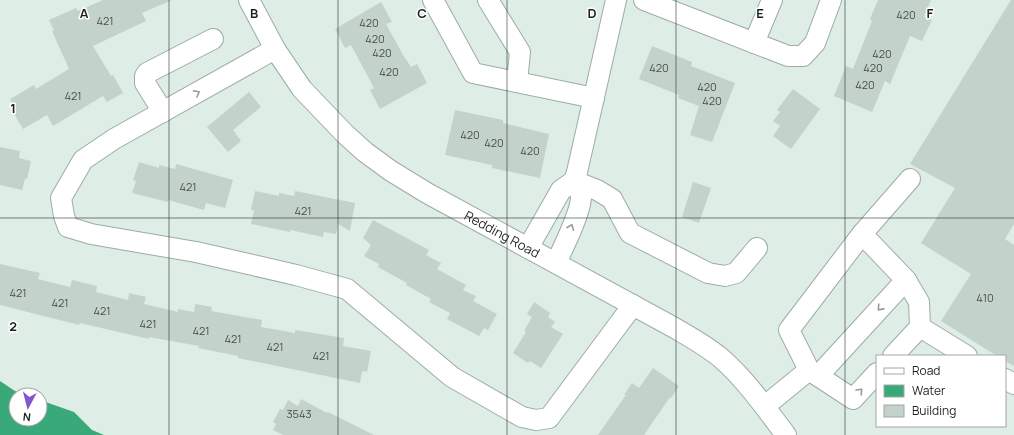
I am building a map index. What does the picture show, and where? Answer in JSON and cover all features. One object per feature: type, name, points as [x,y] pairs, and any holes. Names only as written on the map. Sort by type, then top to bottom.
[{"type":"street","name":"Redding Road","points":[[250,0],[276,49],[302,89],[345,134],[365,152],[391,171],[426,193],[673,326],[717,355],[734,370],[765,406],[786,435]]},
{"type":"street","points":[[433,0],[473,72],[594,98]]},
{"type":"street","points":[[488,0],[520,52],[517,82]]},
{"type":"street","points":[[528,248],[561,190],[574,180],[616,0]]},
{"type":"street","points":[[644,0],[788,56],[803,56],[815,43],[831,0]]},
{"type":"street","points":[[754,43],[772,0]]},
{"type":"street","points":[[163,112],[145,82],[145,76],[147,73],[213,39]]},
{"type":"street","points":[[276,49],[114,140],[83,160],[61,198],[64,216],[68,227],[91,234],[196,252],[296,275],[347,289],[452,377],[522,417],[536,420],[549,418],[633,305]]},
{"type":"street","points":[[876,374],[853,399],[813,373],[789,330],[862,234],[910,179]]},
{"type":"street","points":[[574,180],[597,190],[612,199],[630,234],[708,273],[724,276],[736,273],[757,248]]},
{"type":"street","points":[[556,263],[577,213],[581,198],[579,188],[574,180]]},
{"type":"street","points":[[862,234],[906,280],[919,302],[920,327],[894,355]]},
{"type":"street","points":[[765,406],[813,373],[906,280]]},
{"type":"street","points":[[920,327],[965,355]]},
{"type":"water","points":[[0,381],[9,387],[8,427],[48,427],[48,403],[74,412],[92,430],[104,435],[0,435]]},
{"type":"building","points":[[103,0],[172,0],[142,13],[146,21],[93,46],[111,76],[113,75],[123,93],[107,102],[103,96],[53,126],[47,115],[23,129],[13,112],[16,110],[10,99],[34,85],[36,89],[69,69],[52,31],[54,30],[49,20],[76,8],[78,11]]},
{"type":"building","points":[[878,0],[931,0],[924,17],[932,20],[922,41],[910,36],[890,84],[885,81],[872,112],[834,96],[846,66],[853,69],[872,21],[870,19]]},
{"type":"building","points":[[1011,0],[1014,0],[1014,224],[1005,239],[1014,245],[1014,366],[1006,362],[1006,355],[995,355],[941,321],[971,274],[921,243],[955,188],[910,164]]},
{"type":"building","points":[[381,2],[392,22],[386,24],[403,55],[411,67],[417,64],[427,83],[380,109],[370,90],[374,88],[351,45],[345,48],[335,29]]},
{"type":"building","points":[[652,46],[692,62],[691,66],[735,83],[712,142],[690,135],[699,106],[678,98],[679,95],[639,79]]},
{"type":"building","points":[[793,89],[820,109],[791,149],[773,136],[780,126],[773,121],[780,112],[777,110]]},
{"type":"building","points":[[249,92],[261,107],[233,130],[241,141],[228,152],[207,127]]},
{"type":"building","points":[[455,110],[503,120],[503,123],[549,134],[540,178],[492,168],[492,165],[445,155]]},
{"type":"building","points":[[0,147],[20,151],[19,158],[31,161],[27,179],[25,179],[22,190],[0,185]]},
{"type":"building","points":[[139,162],[159,168],[159,165],[175,169],[176,164],[233,180],[225,208],[206,203],[204,210],[168,200],[168,202],[132,193],[136,181],[133,180]]},
{"type":"building","points":[[693,182],[711,188],[699,223],[682,217]]},
{"type":"building","points":[[255,191],[279,196],[279,193],[294,196],[295,191],[355,203],[350,231],[338,224],[336,234],[324,232],[323,237],[251,224],[254,210],[251,210]]},
{"type":"building","points":[[373,220],[429,250],[426,255],[441,263],[437,269],[466,285],[463,290],[476,296],[473,301],[497,314],[488,330],[484,328],[479,336],[447,319],[450,313],[429,302],[431,299],[406,285],[407,283],[378,267],[379,264],[364,256],[371,245],[363,238]]},
{"type":"building","points":[[0,264],[40,273],[38,279],[70,287],[72,280],[97,286],[96,292],[128,300],[129,293],[146,297],[144,304],[178,312],[178,309],[194,312],[195,304],[212,307],[211,311],[262,320],[261,327],[295,333],[295,330],[344,338],[343,346],[371,351],[367,372],[362,371],[360,383],[238,358],[238,356],[198,348],[199,346],[149,337],[149,339],[80,323],[79,325],[0,305]]},
{"type":"building","points":[[534,302],[550,313],[548,317],[555,322],[551,327],[563,334],[541,368],[530,361],[528,363],[513,353],[526,332],[524,331],[532,317],[527,314]]},
{"type":"building","points":[[653,368],[679,386],[644,435],[598,435],[626,395],[624,395],[632,383],[639,388]]},
{"type":"building","points":[[301,399],[374,435],[283,435],[273,430],[276,424],[273,422],[280,409],[283,410],[288,400],[298,406]]}]
